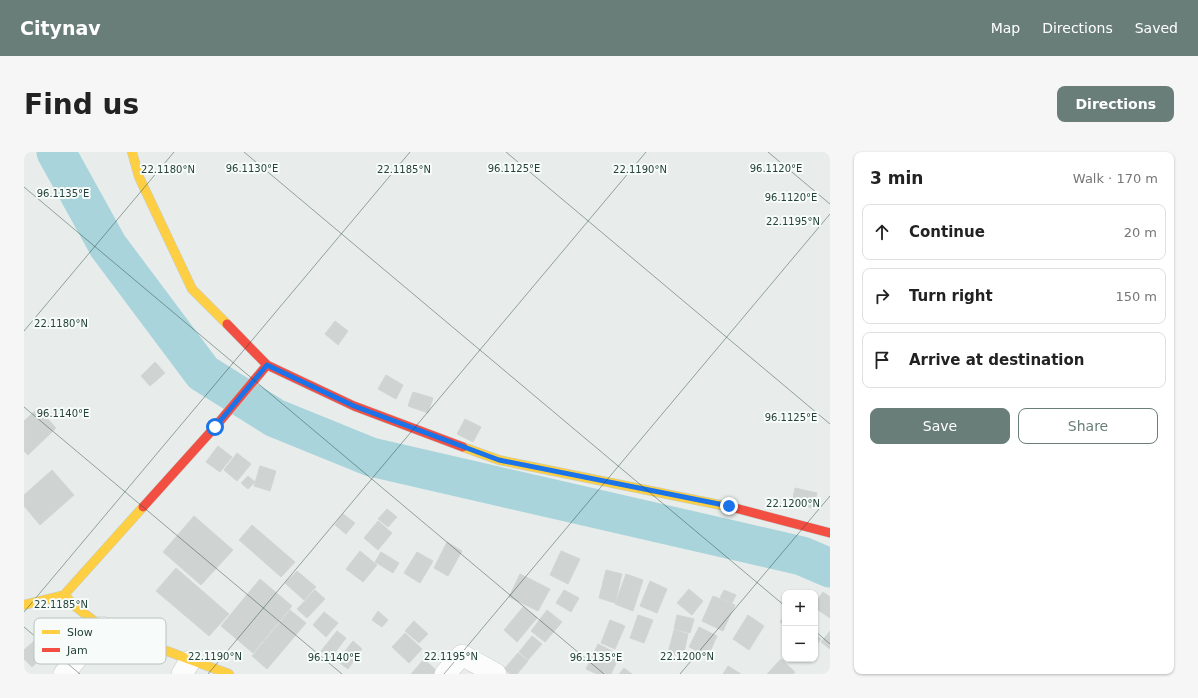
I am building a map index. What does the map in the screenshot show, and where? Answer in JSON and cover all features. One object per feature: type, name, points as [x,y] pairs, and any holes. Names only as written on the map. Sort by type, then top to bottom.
[{"type":"street","points":[[132,152],[140,177],[192,290],[267,365],[354,406],[499,460],[729,506],[830,533]]},
{"type":"street","points":[[24,605],[64,595],[215,427],[267,365]]},
{"type":"street","points":[[64,595],[90,618]]},
{"type":"street","points":[[445,674],[462,655],[496,674]]},
{"type":"street","points":[[166,658],[186,668],[229,674]]},
{"type":"street","points":[[64,674],[72,664]]},
{"type":"building","points":[[335,321],[348,331],[338,345],[325,334]]},
{"type":"building","points":[[155,362],[165,373],[150,386],[141,376]]},
{"type":"building","points":[[386,375],[403,385],[396,399],[378,389]]},
{"type":"building","points":[[413,392],[433,398],[428,413],[408,406]]},
{"type":"building","points":[[38,408],[56,428],[28,455],[24,451],[24,421]]},
{"type":"building","points":[[465,419],[481,427],[473,442],[457,434]]},
{"type":"building","points":[[218,446],[232,457],[220,472],[206,462]]},
{"type":"building","points":[[237,453],[251,464],[237,481],[224,470]]},
{"type":"building","points":[[260,466],[276,471],[270,491],[254,486]]},
{"type":"building","points":[[52,470],[74,495],[40,525],[24,506],[24,495]]},
{"type":"building","points":[[248,476],[255,482],[248,489],[241,483]]},
{"type":"building","points":[[795,488],[817,493],[813,508],[792,503]]},
{"type":"building","points":[[387,509],[397,517],[388,527],[378,519]]},
{"type":"building","points":[[343,514],[355,523],[346,534],[335,525]]},
{"type":"building","points":[[194,516],[233,550],[201,585],[163,552]]},
{"type":"building","points":[[378,521],[392,533],[378,550],[364,538]]},
{"type":"building","points":[[252,525],[295,562],[281,577],[239,540]]},
{"type":"building","points":[[447,542],[462,551],[448,576],[434,568]]},
{"type":"building","points":[[360,551],[377,565],[363,582],[346,569]]},
{"type":"building","points":[[561,551],[580,559],[568,584],[550,575]]},
{"type":"building","points":[[381,552],[399,563],[393,573],[375,562]]},
{"type":"building","points":[[417,552],[433,561],[420,583],[404,573]]},
{"type":"building","points":[[176,568],[229,614],[209,636],[156,591]]},
{"type":"building","points":[[606,570],[622,574],[615,603],[599,598]]},
{"type":"building","points":[[297,571],[316,587],[304,600],[285,583]]},
{"type":"building","points":[[520,574],[550,589],[538,611],[509,597]]},
{"type":"building","points":[[626,574],[643,580],[633,611],[615,604]]},
{"type":"building","points":[[260,579],[292,606],[253,653],[221,626]]},
{"type":"building","points":[[650,581],[667,589],[657,613],[640,606]]},
{"type":"building","points":[[689,589],[703,601],[692,615],[677,603]]},
{"type":"building","points":[[315,590],[325,599],[307,618],[297,609]]},
{"type":"building","points":[[564,590],[579,598],[571,612],[556,603]]},
{"type":"building","points":[[724,590],[736,595],[732,603],[720,598]]},
{"type":"building","points":[[823,592],[830,597],[830,618],[818,610],[818,599]]},
{"type":"building","points":[[713,596],[735,605],[723,631],[702,621]]},
{"type":"building","points":[[523,607],[537,618],[517,642],[504,630]]},
{"type":"building","points":[[290,610],[306,623],[267,669],[252,656]]},
{"type":"building","points":[[547,610],[562,622],[545,642],[531,631]]},
{"type":"building","points":[[378,611],[388,620],[382,627],[372,620]]},
{"type":"building","points":[[324,612],[338,623],[326,637],[313,625]]},
{"type":"building","points":[[638,615],[653,620],[644,643],[630,638]]},
{"type":"building","points":[[677,615],[694,619],[690,633],[674,629]]},
{"type":"building","points":[[748,615],[764,626],[749,650],[733,639]]},
{"type":"building","points":[[610,620],[625,626],[615,649],[601,643]]},
{"type":"building","points":[[414,621],[428,634],[419,643],[405,631]]},
{"type":"building","points":[[699,627],[717,636],[708,656],[689,647]]},
{"type":"building","points":[[674,630],[688,634],[683,657],[668,653]]},
{"type":"building","points":[[337,631],[346,638],[330,659],[321,651]]},
{"type":"building","points":[[830,631],[830,649],[821,642]]},
{"type":"building","points":[[405,633],[422,649],[409,663],[392,647]]},
{"type":"building","points":[[532,636],[542,644],[528,660],[519,652]]},
{"type":"building","points":[[34,641],[34,664],[35,664],[32,667],[24,659],[24,650]]},
{"type":"building","points":[[353,641],[362,649],[348,669],[337,661]]},
{"type":"building","points":[[598,644],[620,655],[611,674],[597,674],[586,669]]},
{"type":"building","points":[[518,653],[528,661],[517,674],[510,674],[504,669]]},
{"type":"building","points":[[424,659],[439,673],[438,674],[411,674]]},
{"type":"building","points":[[781,659],[782,662],[784,662],[795,672],[793,674],[767,674]]},
{"type":"building","points":[[728,666],[741,674],[723,674]]},
{"type":"building","points":[[624,668],[632,674],[619,674]]},
{"type":"waterway","points":[[56,152],[108,246],[203,373],[275,418],[371,457],[802,556],[830,568]]},
{"type":"traffic: slow","points":[[132,152],[139,177],[192,289],[227,324]]},
{"type":"traffic: slow","points":[[463,447],[499,460],[735,508]]},
{"type":"traffic: slow","points":[[24,605],[64,595],[143,507]]},
{"type":"traffic: slow","points":[[64,595],[90,618]]},
{"type":"traffic: slow","points":[[166,651],[229,674]]},
{"type":"traffic: jam","points":[[227,324],[267,365],[354,406],[463,447]]},
{"type":"traffic: jam","points":[[143,507],[215,427],[267,365]]},
{"type":"traffic: jam","points":[[735,508],[830,533]]},
{"type":"route","points":[[215,427],[267,365],[354,406],[499,460],[729,506]]}]
